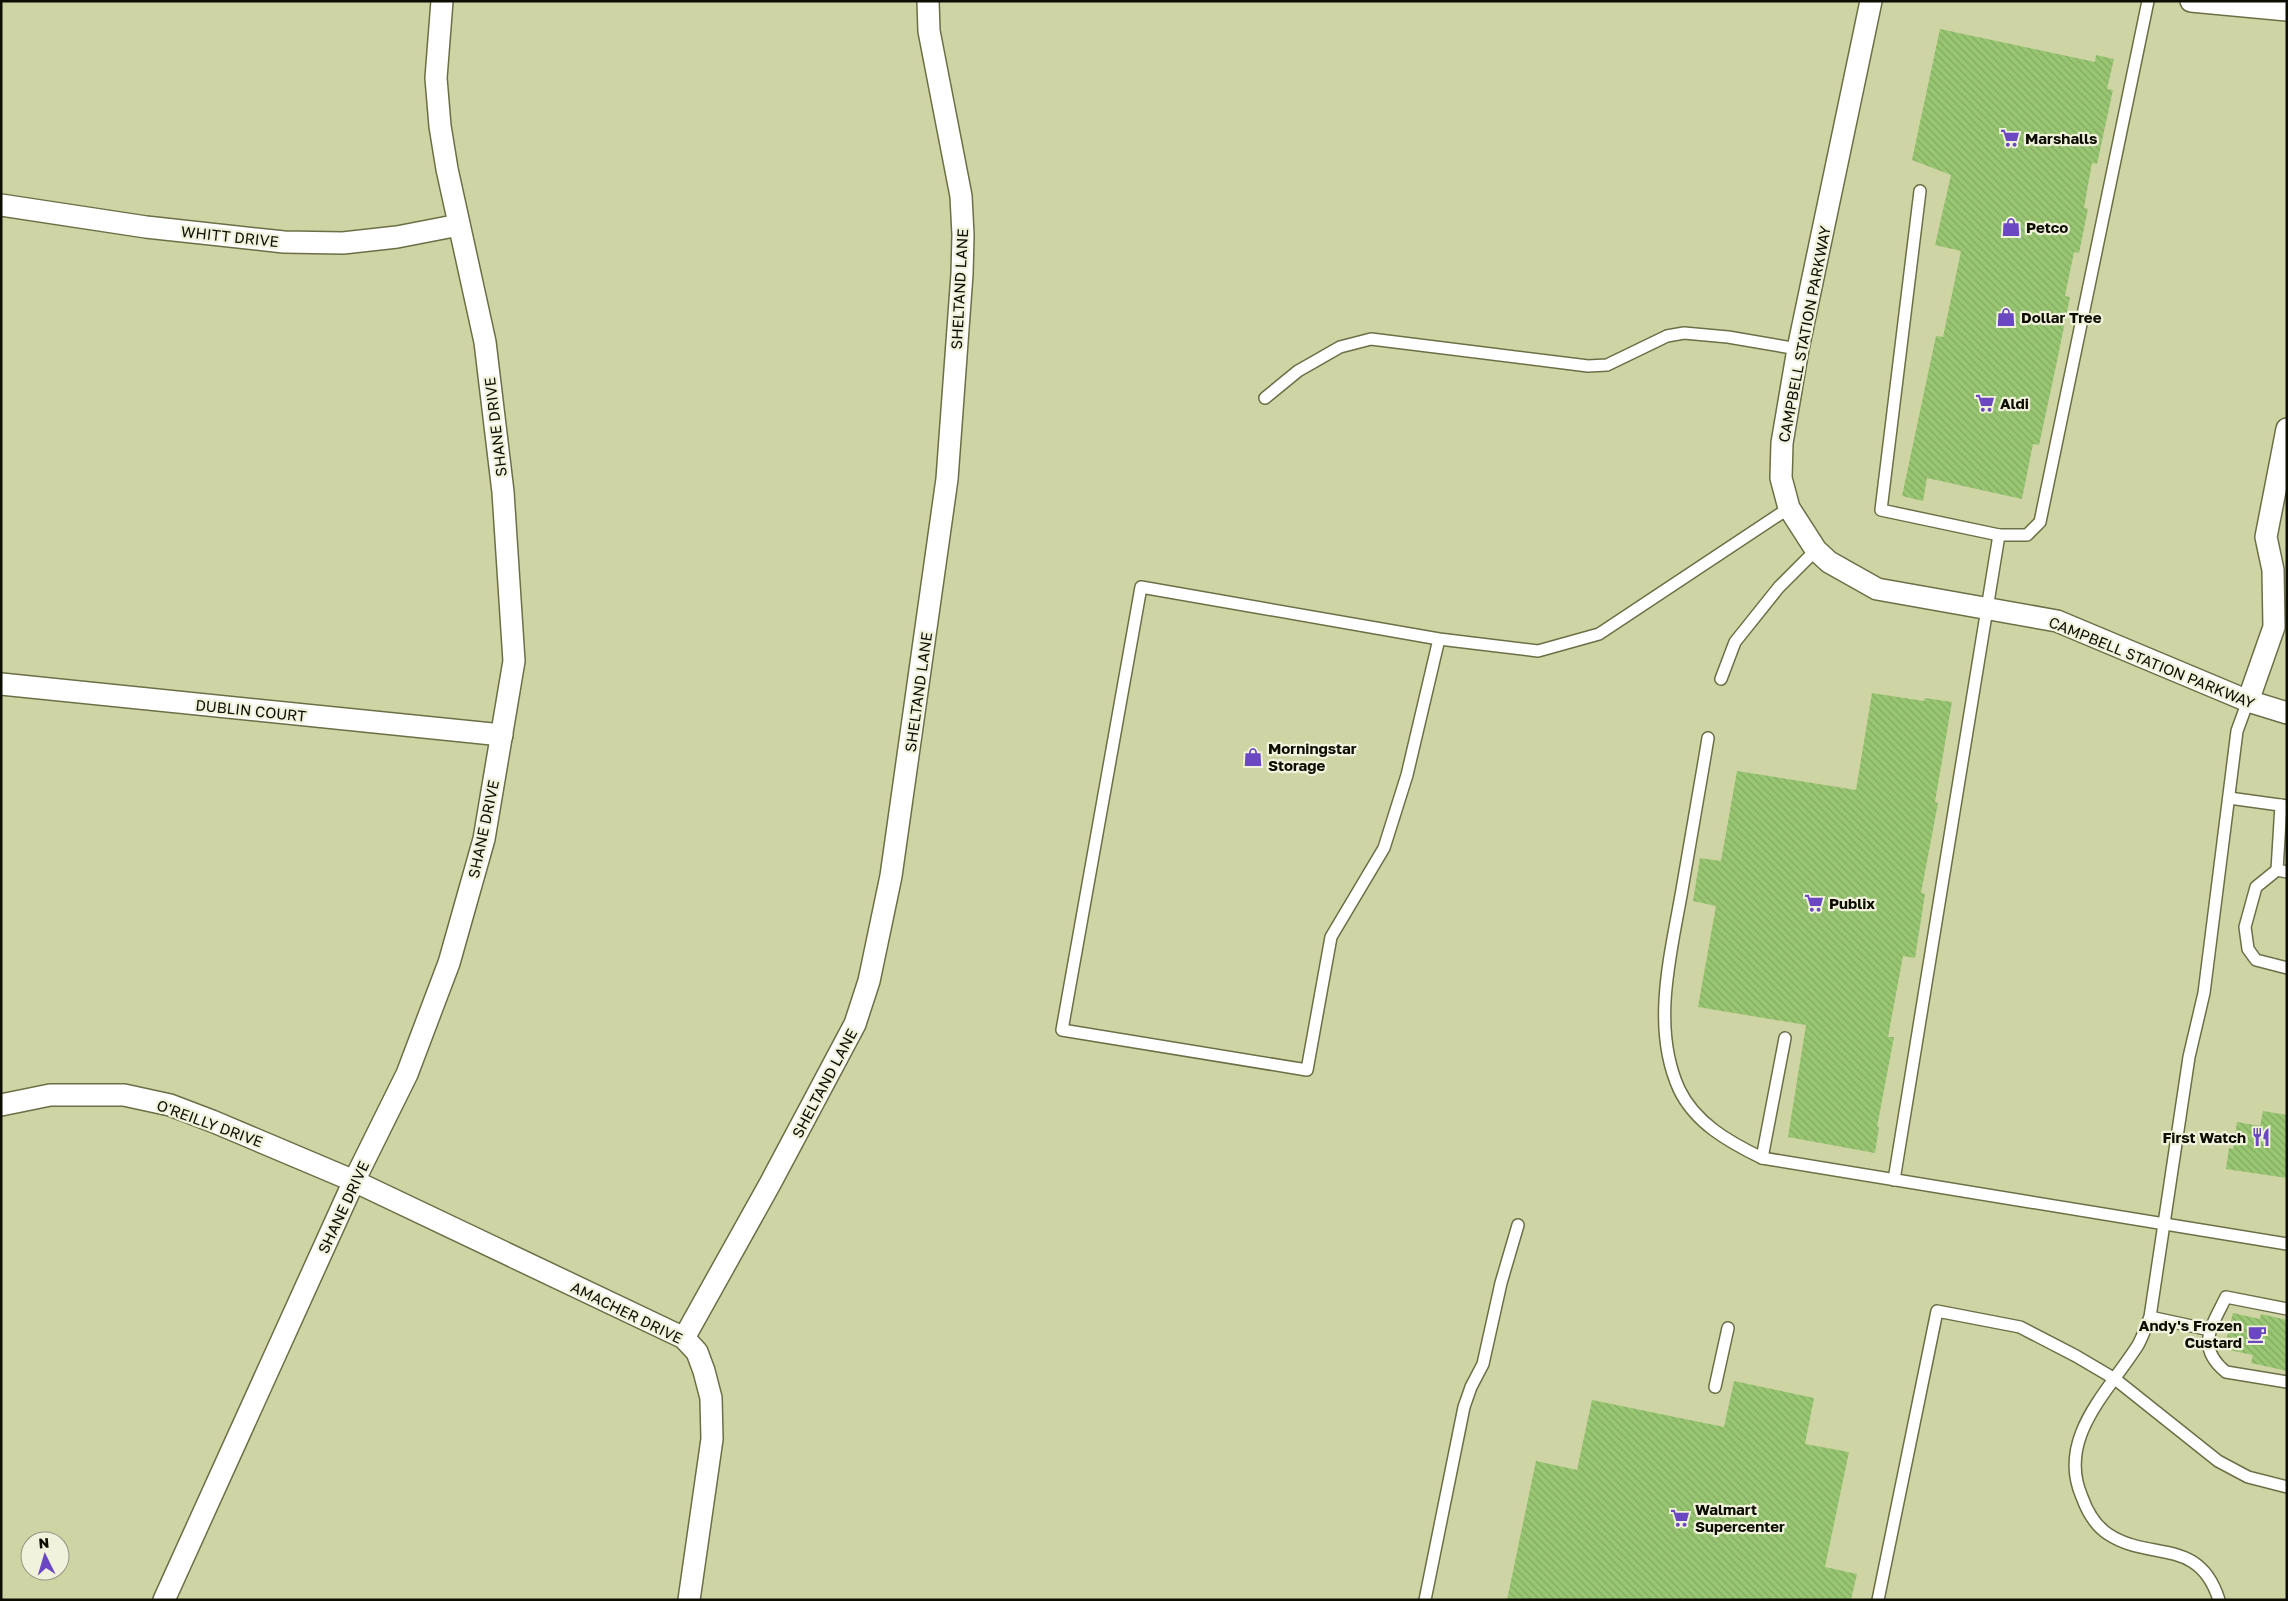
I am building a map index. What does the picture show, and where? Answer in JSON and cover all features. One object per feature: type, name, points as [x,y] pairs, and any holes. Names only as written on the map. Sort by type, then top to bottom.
[{"type":"street","name":"SHANE DRIVE","points":[[164,1600],[354,1181],[407,1074],[449,963],[484,839],[514,661],[503,492],[485,342],[459,225],[442,135],[436,78],[442,1]]},
{"type":"street","name":"SHELTAND LANE","points":[[684,1338],[855,1024],[869,980],[891,876],[947,479],[963,254],[961,196],[929,31],[928,1]]},
{"type":"street","name":"CAMPBELL STATION PARKWAY","points":[[1871,1],[1798,349],[1782,443],[1781,478],[1789,508],[1816,550],[1829,562],[1877,588],[2057,622],[2248,701],[2287,713]]},
{"type":"street","points":[[2191,1],[2287,10]]},
{"type":"street","name":"WHITT DRIVE","points":[[1,205],[146,227],[284,242],[343,243],[459,225]]},
{"type":"street","points":[[2248,701],[2274,627],[2273,570],[2266,537],[2287,429]]},
{"type":"street","name":"DUBLIN COURT","points":[[1,684],[502,735]]},
{"type":"street","name":"O'REILLY DRIVE","points":[[1,1106],[50,1095],[124,1095],[170,1106],[212,1120],[354,1181]]},
{"type":"street","name":"AMACHER DRIVE","points":[[354,1181],[684,1338],[698,1352],[711,1398],[712,1431],[689,1600]]},
{"type":"lane","points":[[1920,191],[1881,510],[1999,535],[2028,535],[2040,522],[2148,1]]},
{"type":"lane","points":[[1265,398],[1298,371],[1340,347],[1371,339],[1588,366],[1607,365],[1667,336],[1684,333],[1728,337],[1798,349]]},
{"type":"lane","points":[[1439,639],[1407,774],[1384,848],[1331,937],[1307,1070],[1062,1030],[1141,587],[1439,639],[1538,651],[1600,634],[1789,508]]},
{"type":"lane","points":[[1894,1180],[1999,535]]},
{"type":"lane","points":[[1721,679],[1735,642],[1779,587],[1816,550]]},
{"type":"lane","points":[[2219,1600],[2205,1572],[2186,1557],[2143,1548],[2108,1534],[2087,1509],[2076,1480],[2075,1461],[2077,1442],[2084,1424],[2139,1343],[2150,1317],[2189,1057],[2204,993],[2237,731],[2248,701]]},
{"type":"lane","points":[[1708,738],[1666,986],[1666,1042],[1670,1065],[1680,1090],[1711,1130],[1737,1146],[1762,1158],[2287,1244]]},
{"type":"lane","points":[[2229,798],[2284,806],[2282,871],[2256,887],[2245,927],[2248,949],[2256,960],[2287,968]]},
{"type":"lane","points":[[1762,1158],[1785,1038]]},
{"type":"lane","points":[[1425,1600],[1464,1408],[1471,1387],[1483,1364],[1501,1284],[1518,1225]]},
{"type":"lane","points":[[2287,1309],[2226,1297],[2210,1330],[2207,1344],[2219,1366],[2226,1372],[2287,1382]]},
{"type":"lane","points":[[1878,1600],[1937,1311],[2020,1327],[2115,1379],[2193,1444],[2218,1462],[2248,1476],[2287,1487]]},
{"type":"lane","points":[[2150,1317],[2210,1330]]},
{"type":"lane","points":[[1715,1387],[1728,1328]]},
{"type":"building","points":[[1940,29],[2095,62],[2096,55],[2114,59],[2107,89],[2113,90],[2097,164],[2092,163],[2084,208],[2088,209],[2079,253],[2074,252],[2065,296],[2070,297],[2056,366],[2039,445],[2033,444],[2022,499],[1927,478],[1923,501],[1902,496],[1936,336],[1943,337],[1961,251],[1935,245],[1951,175],[1912,160]]},
{"type":"building","name":"Publix","points":[[1872,693],[1924,701],[1925,698],[1952,702],[1935,802],[1938,803],[1921,893],[1925,894],[1915,958],[1903,956],[1888,1037],[1894,1037],[1877,1127],[1879,1127],[1875,1153],[1788,1137],[1806,1025],[1698,1007],[1716,906],[1693,901],[1700,858],[1721,861],[1737,771],[1856,790]]},
{"type":"building","name":"First Watch","points":[[2263,1111],[2287,1115],[2287,1178],[2226,1169],[2229,1148],[2233,1149],[2237,1122],[2260,1126]]},
{"type":"building","name":"Andy's Frozen Custard","points":[[2233,1313],[2260,1319],[2261,1314],[2287,1320],[2287,1371],[2251,1363],[2253,1355],[2224,1349]]},
{"type":"building","name":"Walmart Supercenter","points":[[1734,1381],[1814,1398],[1805,1444],[1849,1452],[1825,1567],[1857,1574],[1851,1600],[1507,1600],[1536,1461],[1577,1470],[1592,1400],[1724,1427]]},
{"type":"place","name":"Marshalls","points":[[2010,138]]},
{"type":"place","name":"Petco","points":[[2011,227]]},
{"type":"place","name":"Dollar Tree","points":[[2006,317]]},
{"type":"place","name":"Aldi","points":[[1985,403]]},
{"type":"place","name":"Morningstar Storage","points":[[1253,757]]},
{"type":"place","name":"Publix","points":[[1814,903]]},
{"type":"place","name":"First Watch","points":[[2261,1137]]},
{"type":"place","name":"Andy's Frozen Custard","points":[[2257,1334]]},
{"type":"place","name":"Walmart Supercenter","points":[[1680,1518]]}]
